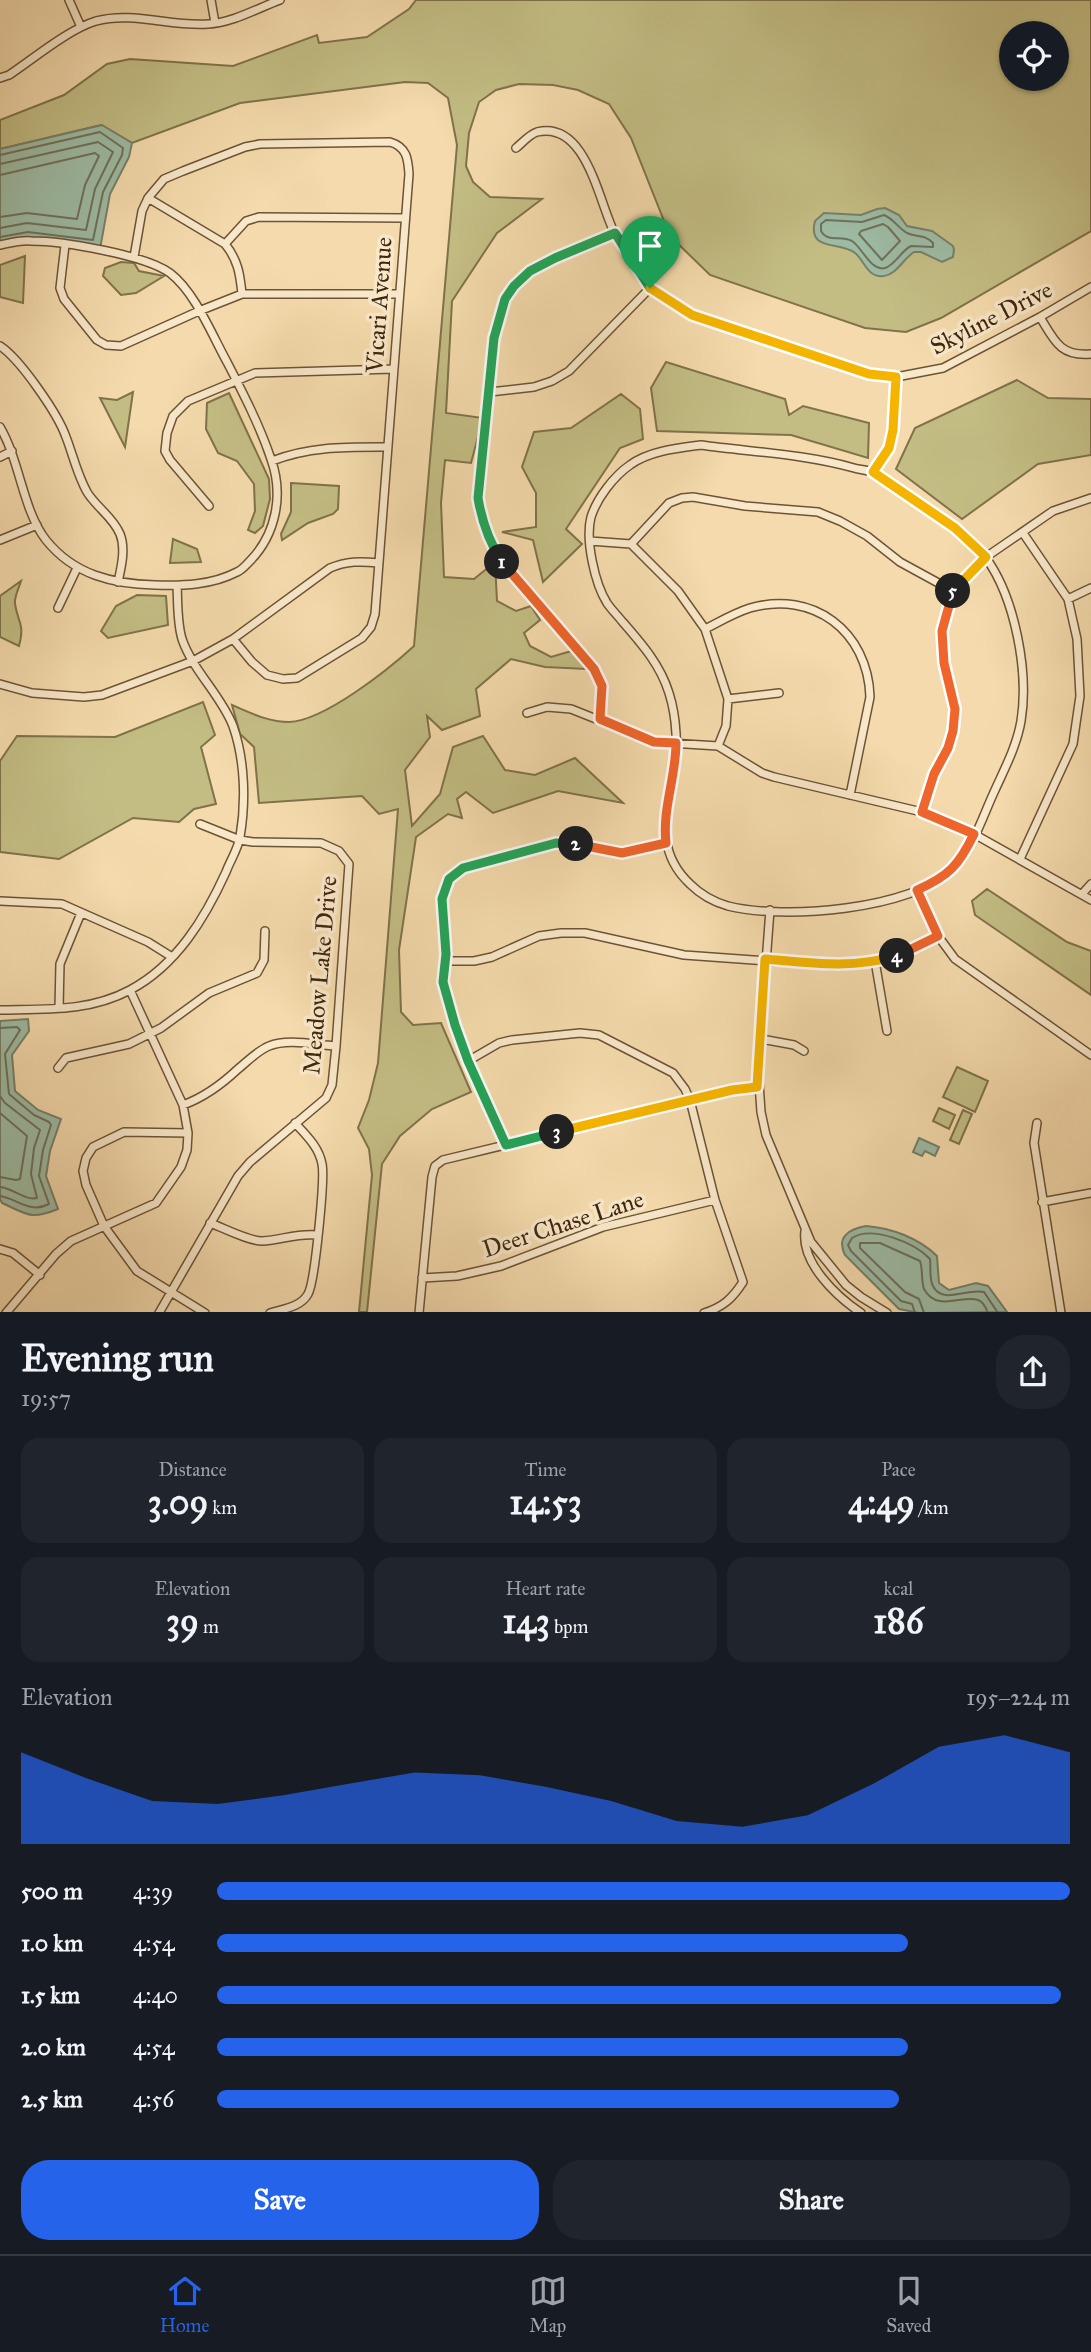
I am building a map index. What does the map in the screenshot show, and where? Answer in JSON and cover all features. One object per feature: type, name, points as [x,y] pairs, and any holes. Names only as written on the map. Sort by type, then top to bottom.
[{"type":"street","points":[[69,0],[81,27]]},
{"type":"street","points":[[211,0],[215,23]]},
{"type":"street","points":[[0,78],[9,75],[81,27],[98,21],[125,18],[208,24],[280,0]]},
{"type":"street","name":"Skyline Drive","points":[[516,148],[535,132],[551,131],[573,142],[586,160],[615,233],[650,288],[692,315],[869,374],[896,377],[943,368],[1091,287]]},
{"type":"street","name":"Vicari Avenue","points":[[148,198],[164,179],[245,147],[280,142],[390,142],[399,145],[407,156],[405,218],[379,563],[375,614],[371,627],[362,638],[297,678],[283,679],[267,675],[233,639]]},
{"type":"street","points":[[134,257],[142,211],[148,198],[225,243],[239,268],[242,294]]},
{"type":"street","points":[[225,243],[246,221],[259,218],[405,218]]},
{"type":"street","points":[[600,719],[602,686],[594,669],[502,562],[481,519],[478,498],[496,329],[505,299],[530,271],[615,233]]},
{"type":"street","points":[[0,245],[33,240],[134,257],[170,274],[184,287],[236,379],[272,461],[278,502],[272,529],[260,551],[240,571],[212,582],[177,586],[103,579],[77,568],[61,556],[46,539],[37,525],[12,451],[0,428]]},
{"type":"street","points":[[65,245],[60,288],[64,299],[97,340],[106,345],[121,346],[242,294],[399,294]]},
{"type":"street","points":[[490,392],[534,387],[569,371],[650,288]]},
{"type":"street","points":[[1040,317],[1057,345],[1066,351],[1091,354]]},
{"type":"street","points":[[0,346],[11,354],[57,418],[66,435],[78,476],[89,495],[121,536],[123,554],[118,582]]},
{"type":"street","points":[[209,506],[170,460],[165,450],[173,416],[188,401],[255,373],[393,369]]},
{"type":"street","points":[[873,472],[889,448],[893,430],[896,377]]},
{"type":"street","points":[[701,445],[839,463],[873,472],[955,528],[986,557],[1005,595],[1016,625],[1024,692],[1021,723],[1009,761],[963,857],[956,866],[948,874],[917,890],[822,912],[727,906],[699,892],[680,873],[666,843],[666,814],[674,773],[676,743],[670,696],[660,668],[607,603],[592,560],[590,541],[591,519],[602,495],[632,463],[680,448],[701,445]]},
{"type":"street","points":[[272,461],[312,449],[387,447]]},
{"type":"street","points":[[0,457],[12,451]]},
{"type":"street","points":[[631,544],[669,503],[682,498],[693,497],[746,506],[818,512],[867,536],[900,562],[953,591]]},
{"type":"street","points":[[922,812],[934,774],[948,748],[953,731],[955,709],[944,663],[942,631],[953,591],[986,557],[1053,511],[1091,498]]},
{"type":"street","points":[[0,540],[37,525]]},
{"type":"street","points":[[1020,859],[1073,744],[1080,696],[1077,639],[1068,599],[1023,533]]},
{"type":"street","points":[[590,541],[631,544],[678,591],[705,629],[728,699],[726,726],[718,746]]},
{"type":"street","points":[[0,684],[32,692],[102,695],[193,661],[233,639],[330,568],[345,562],[379,563]]},
{"type":"street","points":[[58,608],[77,568]]},
{"type":"street","points":[[0,1010],[75,1008],[130,990],[152,976],[193,933],[240,840],[242,765],[232,725],[193,661],[183,639],[177,586]]},
{"type":"street","points":[[1068,599],[1091,588]]},
{"type":"street","points":[[705,629],[747,609],[785,603],[809,607],[827,616],[849,636],[870,680],[870,697],[850,795]]},
{"type":"street","points":[[728,699],[779,694]]},
{"type":"street","points":[[527,713],[547,707],[571,709],[654,742],[718,746],[762,773],[922,812],[974,834],[1091,900]]},
{"type":"street","name":"Meadow Lake Drive","points":[[159,1312],[238,1176],[250,1162],[326,1098],[332,1085],[336,1046],[349,864],[339,851],[321,843],[240,840],[200,824]]},
{"type":"street","points":[[506,1145],[468,1061],[443,982],[445,961],[442,899],[449,879],[463,868],[556,843],[580,844],[622,853],[666,843]]},
{"type":"street","points":[[1082,894],[1091,884]]},
{"type":"street","points":[[917,890],[938,936],[955,959],[1091,1055]]},
{"type":"street","points":[[0,901],[62,904],[148,942],[172,957]]},
{"type":"street","points":[[770,910],[757,1087],[766,1135],[811,1242],[846,1285],[887,1312]]},
{"type":"street","points":[[59,1008],[60,964],[82,914]]},
{"type":"street","points":[[58,1068],[66,1058],[129,1044],[209,993],[257,973],[264,960],[265,931]]},
{"type":"street","points":[[445,961],[474,961],[492,957],[539,936],[585,933],[684,955],[838,966],[875,961],[909,951],[938,936]]},
{"type":"street","points":[[875,961],[887,1031]]},
{"type":"street","points":[[11,1311],[56,1254],[71,1241],[156,1203],[181,1167],[187,1150],[188,1133],[183,1105],[130,990]]},
{"type":"street","points":[[468,1061],[499,1043],[580,1033],[599,1035],[673,1073],[685,1088],[690,1100],[715,1200],[743,1282],[734,1297],[720,1308],[704,1312]]},
{"type":"street","points":[[761,1039],[794,1045],[804,1051]]},
{"type":"street","points":[[183,1105],[210,1093],[270,1045],[285,1043],[336,1046]]},
{"type":"street","points":[[419,1312],[435,1166],[443,1160],[732,1090],[757,1087]]},
{"type":"street","points":[[270,1312],[299,1304],[308,1295],[313,1277],[322,1164],[315,1146],[295,1123]]},
{"type":"street","points":[[1037,1124],[1034,1143],[1061,1312]]},
{"type":"street","points":[[188,1133],[124,1132],[93,1147],[86,1158],[83,1171],[86,1185],[104,1226],[137,1271],[205,1312]]},
{"type":"street","points":[[1042,1202],[1091,1193]]},
{"type":"street","name":"Deer Chase Lane","points":[[422,1278],[457,1276],[501,1266],[603,1227],[715,1200]]},
{"type":"street","points":[[210,1223],[262,1241],[301,1233],[317,1235]]},
{"type":"street","points":[[805,1230],[804,1240],[812,1261],[824,1279],[848,1304],[861,1312]]},
{"type":"street","points":[[0,1249],[13,1253],[40,1275]]},
{"type":"shaded area","points":[[416,0],[1091,0],[1091,231],[941,318],[906,332],[865,328],[710,275],[670,236],[631,138],[609,104],[578,90],[553,85],[519,84],[496,90],[479,102],[469,133],[466,166],[473,182],[490,197],[542,199],[497,233],[452,301],[446,413],[483,418],[471,463],[445,460],[441,503],[444,577],[474,579],[495,562],[497,601],[516,611],[531,606],[540,620],[524,633],[530,646],[551,657],[575,650],[586,669],[545,667],[511,659],[476,689],[480,716],[442,730],[427,716],[430,737],[405,770],[412,826],[440,794],[453,747],[483,736],[505,770],[535,775],[575,758],[623,803],[558,791],[493,813],[466,792],[457,799],[462,818],[448,814],[416,837],[399,950],[401,1012],[413,1025],[441,1023],[471,1092],[432,1109],[400,1136],[382,1164],[367,1312],[359,1312],[372,1175],[369,1149],[358,1128],[369,1100],[378,1063],[398,809],[379,814],[362,796],[259,803],[254,747],[240,734],[232,705],[274,720],[289,722],[303,719],[337,704],[414,646],[457,145],[448,98],[428,83],[405,82],[240,103],[132,143],[101,125],[0,149],[0,120],[64,95],[107,64],[130,59],[233,66],[317,35],[319,43],[367,37],[409,9]]},
{"type":"shaded area","points":[[25,256],[23,303],[0,297],[0,265]]},
{"type":"shaded area","points":[[121,262],[134,263],[139,271],[164,276],[136,293],[121,295],[103,276],[105,268]]},
{"type":"shaded area","points":[[666,362],[785,399],[789,415],[803,406],[869,423],[868,458],[791,435],[657,431],[651,388]]},
{"type":"shaded area","points":[[1017,380],[1048,398],[1091,399],[1091,455],[1038,464],[962,519],[896,469],[915,428]]},
{"type":"shaded area","points":[[133,392],[125,447],[100,398],[117,400]]},
{"type":"shaded area","points":[[229,393],[269,479],[270,499],[263,526],[255,533],[248,530],[255,511],[254,484],[237,461],[218,453],[206,429],[207,403]]},
{"type":"shaded area","points":[[621,394],[640,409],[643,439],[620,448],[566,529],[582,544],[543,582],[533,540],[502,532],[536,527],[536,493],[522,467],[534,432],[571,428]]},
{"type":"shaded area","points":[[291,483],[339,486],[338,509],[333,514],[308,523],[282,540],[281,534],[291,512]]},
{"type":"shaded area","points":[[173,539],[197,549],[201,562],[170,563]]},
{"type":"shaded area","points":[[21,581],[15,601],[21,628],[19,646],[0,637],[0,596]]},
{"type":"shaded area","points":[[137,595],[166,596],[168,625],[108,638],[101,631],[116,606]]},
{"type":"shaded area","points":[[203,702],[215,735],[201,747],[216,804],[194,809],[179,822],[133,818],[59,859],[0,852],[0,761],[17,736],[115,737]]},
{"type":"shaded area","points":[[987,889],[1067,942],[1091,951],[1091,995],[975,915],[972,901]]},
{"type":"shaded area","points":[[957,1067],[988,1081],[975,1112],[943,1097]]},
{"type":"shaded area","points":[[939,1108],[955,1115],[949,1129],[933,1121]]},
{"type":"shaded area","points":[[963,1110],[972,1114],[959,1144],[950,1140]]},
{"type":"water","points":[[102,125],[132,143],[129,157],[110,194],[100,249],[28,239],[0,244],[0,149]]},
{"type":"water","points":[[885,208],[899,215],[907,226],[932,231],[953,246],[953,257],[942,262],[921,252],[914,252],[889,275],[878,276],[870,272],[849,249],[820,242],[816,237],[815,221],[824,213],[861,215]]},
{"type":"water","points":[[28,1019],[29,1031],[12,1055],[15,1091],[38,1110],[61,1119],[50,1151],[46,1176],[58,1209],[35,1215],[18,1211],[2,1203],[0,1199],[0,1021]]},
{"type":"water","points":[[919,1138],[939,1147],[935,1156],[925,1151],[922,1156],[913,1152]]},
{"type":"water","points":[[866,1226],[885,1229],[913,1239],[937,1256],[939,1283],[949,1290],[976,1283],[988,1286],[1007,1312],[914,1312],[899,1309],[845,1255],[843,1239],[854,1229]]},
{"type":"route","points":[[615,233],[650,288],[692,315],[869,374],[896,377],[893,430],[889,448],[873,472],[955,528],[986,557],[953,591],[949,602],[942,631],[944,663],[955,709],[953,731],[948,748],[934,774],[922,812],[974,834],[963,857],[948,874],[917,890],[938,936],[895,956],[838,966],[765,959],[757,1087],[732,1090],[506,1145],[468,1061],[443,982],[446,954],[442,899],[449,879],[463,868],[556,843],[580,844],[622,853],[666,843],[666,814],[674,773],[676,743],[654,742],[600,719],[602,686],[594,669],[502,562],[491,544],[481,519],[478,498],[494,338],[505,299],[530,271],[615,233]]}]
